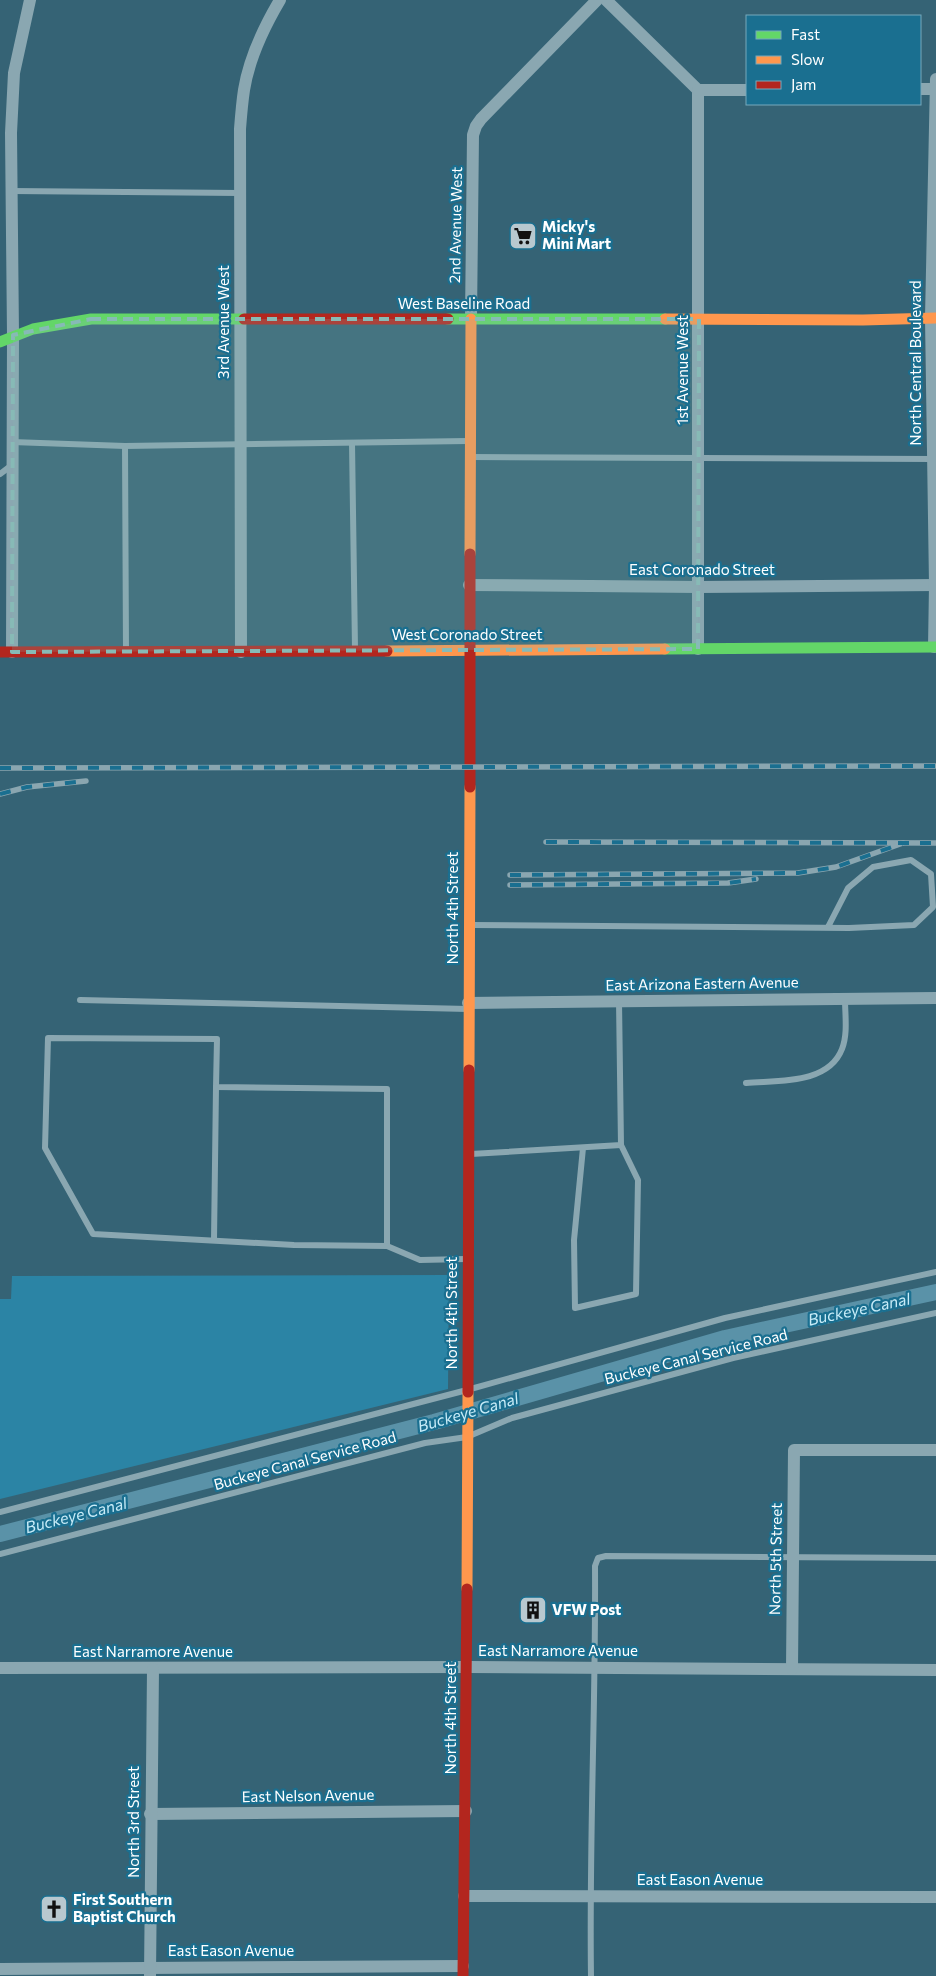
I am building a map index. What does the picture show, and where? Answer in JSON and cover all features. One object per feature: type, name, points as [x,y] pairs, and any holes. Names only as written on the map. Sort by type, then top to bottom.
[{"type":"street","points":[[6,652],[12,466],[11,133],[14,73],[30,0]]},
{"type":"street","name":"3rd Avenue West","points":[[241,652],[240,129],[244,90],[267,22],[280,0]]},
{"type":"street","name":"2nd Avenue West","points":[[470,650],[473,135],[476,126],[597,0]]},
{"type":"street","points":[[606,0],[698,90],[746,90]]},
{"type":"street","points":[[921,89],[936,85]]},
{"type":"street","name":"North Central Boulevard","points":[[935,647],[936,585],[933,459],[936,85]]},
{"type":"street","name":"1st Avenue West","points":[[698,90],[698,649]]},
{"type":"street","name":"West Baseline Road","points":[[0,342],[13,335],[52,324],[91,319],[699,318],[863,320],[934,318]]},
{"type":"street","name":"East Coronado Street","points":[[469,585],[699,587],[936,585]]},
{"type":"street","name":"West Coronado Street","points":[[6,652],[935,647]]},
{"type":"street","name":"North 4th Street","points":[[463,1971],[467,1667],[470,650]]},
{"type":"street","name":"East Arizona Eastern Avenue","points":[[468,1006],[619,1001],[936,998]]},
{"type":"street","name":"North 5th Street","points":[[792,1669],[794,1450],[936,1450]]},
{"type":"street","name":"East Narramore Avenue","points":[[0,1668],[467,1667],[936,1670]]},
{"type":"street","name":"North 3rd Street","points":[[150,1972],[150,1814],[153,1669]]},
{"type":"street","name":"East Nelson Avenue","points":[[150,1814],[466,1811]]},
{"type":"street","name":"East Eason Avenue","points":[[464,1896],[936,1897]]},
{"type":"street","name":"East Eason Avenue","points":[[0,1968],[150,1972],[463,1971]]},
{"type":"lane","points":[[12,191],[240,193]]},
{"type":"lane","points":[[12,442],[125,446],[470,441]]},
{"type":"lane","points":[[352,443],[355,651]]},
{"type":"lane","points":[[125,446],[126,652]]},
{"type":"lane","points":[[470,457],[933,459]]},
{"type":"lane","points":[[0,474],[12,466]]},
{"type":"lane","points":[[468,925],[828,927],[914,925],[933,907],[931,874],[911,860],[874,867],[848,888],[828,927]]},
{"type":"lane","points":[[746,1083],[804,1078],[822,1071],[834,1062],[842,1049],[845,1035],[845,999]]},
{"type":"lane","points":[[80,1000],[468,1006]]},
{"type":"lane","points":[[583,1148],[574,1240],[575,1308],[636,1294],[638,1180],[621,1145],[619,1001]]},
{"type":"lane","points":[[214,1240],[217,1039],[48,1038],[45,1148],[93,1234],[294,1245],[387,1246],[420,1260],[468,1260]]},
{"type":"lane","points":[[216,1087],[387,1089],[387,1246]]},
{"type":"lane","points":[[468,1154],[621,1145]]},
{"type":"lane","name":"Buckeye Canal Service Road","points":[[0,1512],[467,1395],[725,1318],[936,1272]]},
{"type":"lane","name":"Buckeye Canal Service Road","points":[[0,1554],[467,1433],[512,1418],[733,1358],[936,1313]]},
{"type":"lane","points":[[591,1976],[590,1896],[596,1668],[595,1566],[598,1558],[606,1556],[936,1558]]},
{"type":"highlighted area","points":[[91,319],[699,319],[698,649],[12,652],[13,335]]},
{"type":"shaded area","points":[[449,1275],[448,1389],[0,1499],[0,1299],[11,1299],[12,1276]]},
{"type":"waterway","name":"Buckeye Canal","points":[[0,1534],[434,1422],[725,1338],[936,1292]]},
{"type":"railway","points":[[0,768],[936,766]]},
{"type":"railway","points":[[0,794],[27,787],[86,781]]},
{"type":"railway","points":[[546,842],[936,843]]},
{"type":"railway","points":[[510,875],[798,873],[836,867],[903,843]]},
{"type":"railway","points":[[510,885],[728,883],[756,879]]},
{"type":"traffic: fast","points":[[0,342],[33,329],[91,319],[244,319]]},
{"type":"traffic: fast","points":[[448,319],[665,319]]},
{"type":"traffic: fast","points":[[665,649],[936,647]]},
{"type":"traffic: slow","points":[[665,319],[863,320],[936,318]]},
{"type":"traffic: slow","points":[[470,554],[471,319]]},
{"type":"traffic: slow","points":[[387,651],[665,649]]},
{"type":"traffic: slow","points":[[469,1070],[470,787]]},
{"type":"traffic: slow","points":[[467,1589],[468,1392]]},
{"type":"traffic: jam","points":[[244,319],[448,319]]},
{"type":"traffic: jam","points":[[470,554],[470,787]]},
{"type":"traffic: jam","points":[[0,652],[387,651]]},
{"type":"traffic: jam","points":[[468,1392],[469,1070]]},
{"type":"traffic: jam","points":[[463,1976],[467,1589]]},
{"type":"place","name":"Micky's Mini Mart","points":[[523,236]]},
{"type":"place","name":"VFW Post","points":[[533,1610]]},
{"type":"place","name":"First Southern Baptist Church","points":[[54,1909]]}]
